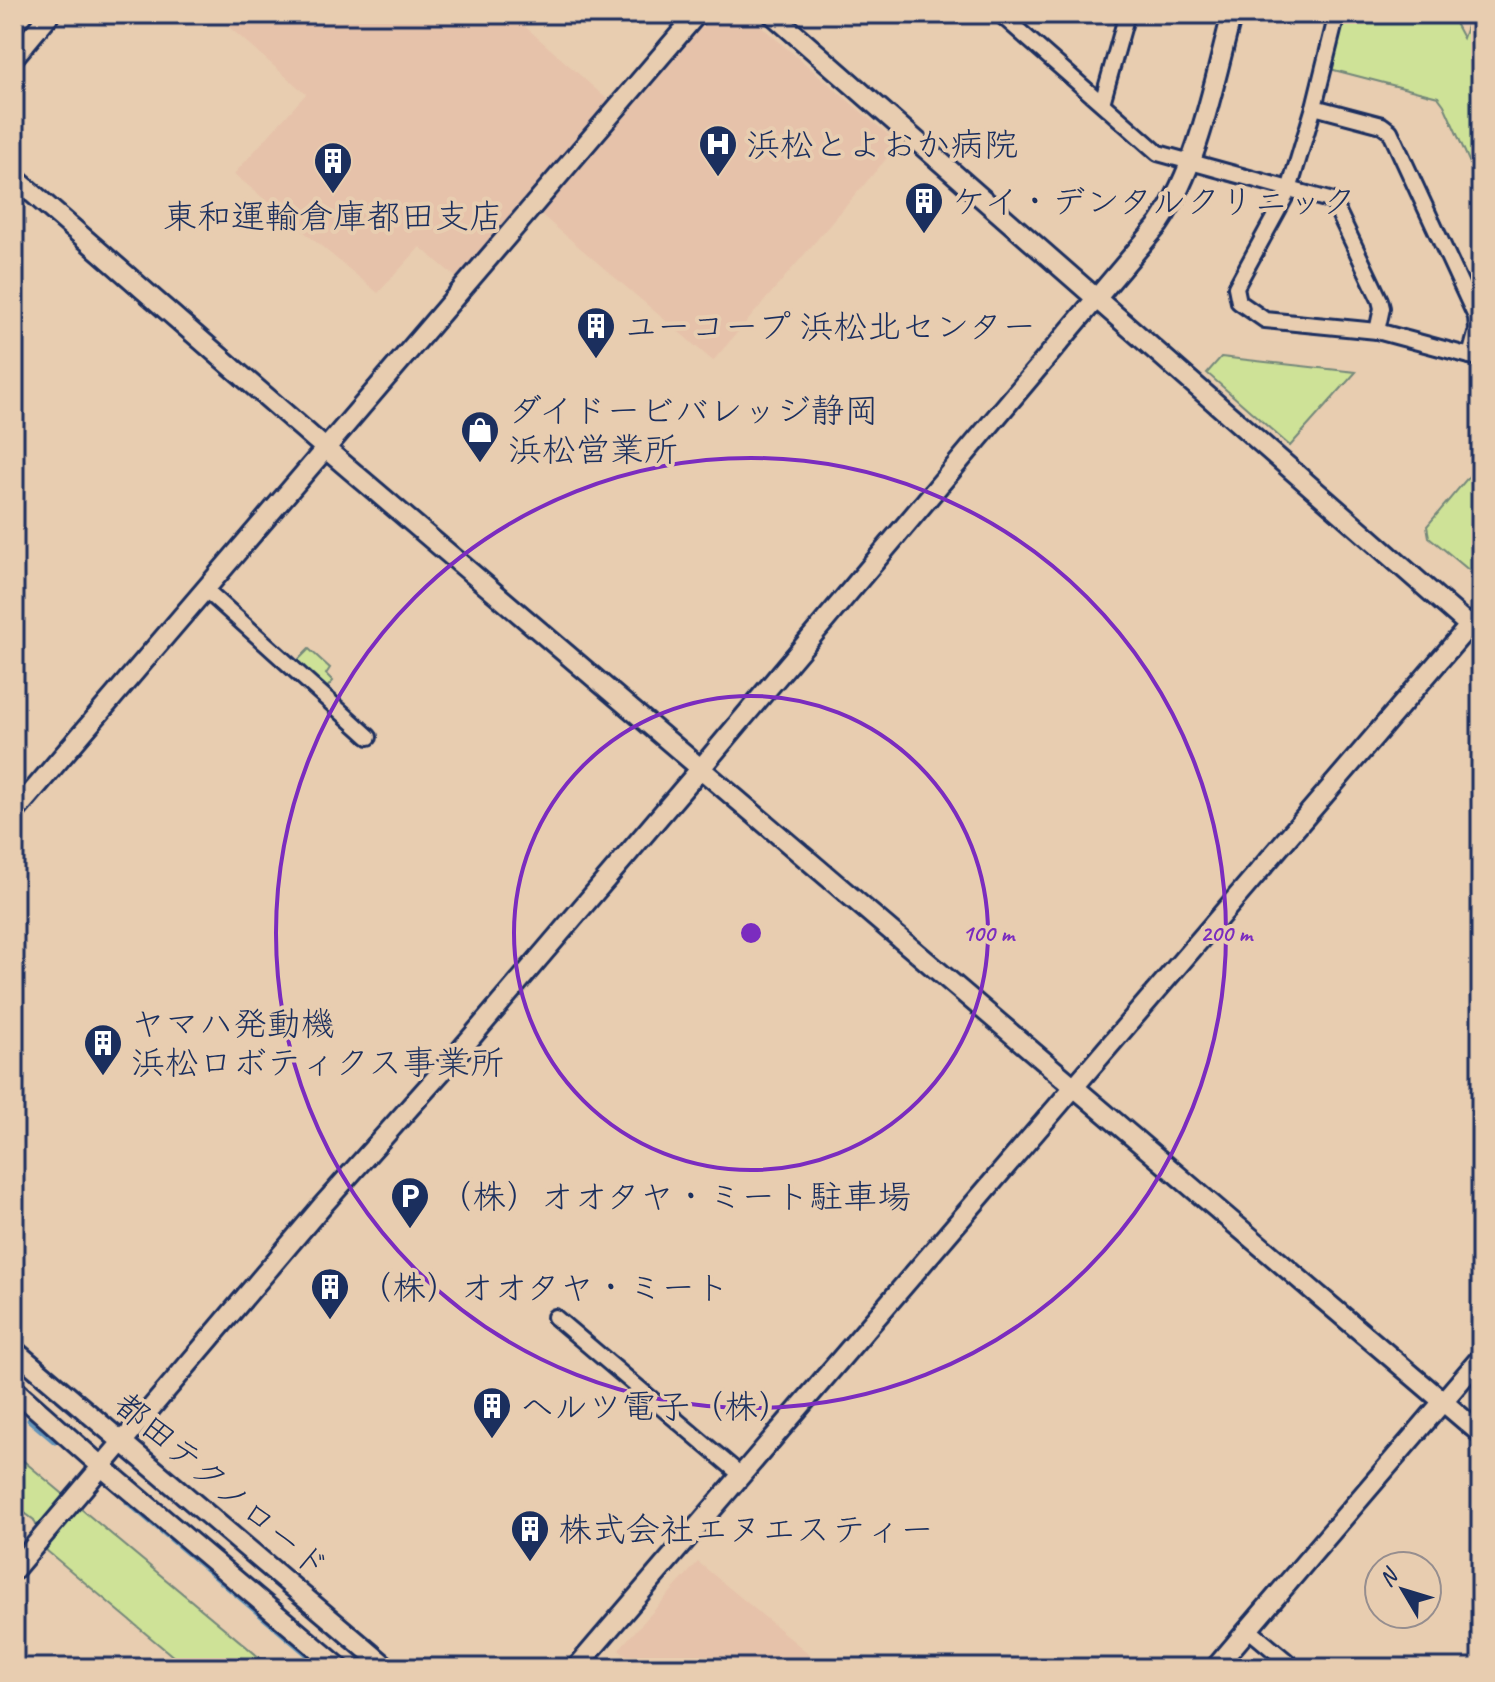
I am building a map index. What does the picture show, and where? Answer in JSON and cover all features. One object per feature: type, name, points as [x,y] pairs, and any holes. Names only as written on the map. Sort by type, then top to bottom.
[{"type":"street","points":[[14,57],[50,14]]},
{"type":"street","points":[[14,813],[697,14]]},
{"type":"street","points":[[576,1668],[1074,1086],[1477,625],[1096,299],[772,14]]},
{"type":"street","points":[[1000,14],[1158,153],[1325,198],[1336,205],[1380,300],[1382,308],[1377,331]]},
{"type":"street","points":[[1102,103],[1127,14]]},
{"type":"street","points":[[14,1570],[322,1206],[452,1060],[701,768],[1159,224],[1178,197],[1192,162],[1232,14]]},
{"type":"street","points":[[1314,107],[1382,125],[1390,131],[1476,317],[1476,358],[1377,331],[1265,320],[1239,302],[1236,287],[1289,190],[1337,14]]},
{"type":"street","points":[[14,177],[326,449],[1481,1434]]},
{"type":"street","points":[[205,589],[369,737]]},
{"type":"street","points":[[555,1317],[741,1475]]},
{"type":"street","name":"都田テクノロード","points":[[14,1350],[388,1668]]},
{"type":"street","points":[[1215,1668],[1481,1357]]},
{"type":"street","name":"都田テクノロード","points":[[14,1389],[340,1668]]},
{"type":"street","points":[[1248,1629],[1295,1668]]},
{"type":"shaded area","points":[[214,14],[511,14],[608,100],[458,279],[420,247],[378,293],[234,174],[306,94]]},
{"type":"shaded area","name":"浜松とよおか病院","points":[[707,14],[747,14],[899,144],[713,361],[538,212]]},
{"type":"shaded area","points":[[698,1562],[826,1668],[641,1668],[619,1649]]},
{"type":"green space","points":[[1344,14],[1450,14],[1463,38],[1470,18],[1481,43],[1481,188],[1438,97],[1330,69]]},
{"type":"green space","points":[[1221,357],[1356,372],[1290,446],[1207,373]]},
{"type":"green space","points":[[1481,462],[1481,574],[1470,571],[1429,537],[1427,526]]},
{"type":"green space","points":[[309,649],[330,668],[326,674],[333,681],[324,691],[294,664]]},
{"type":"green space","points":[[14,1453],[272,1668],[187,1668],[47,1551],[34,1520],[14,1505]]},
{"type":"waterway","points":[[29,1420],[55,1442]]},
{"type":"waterway","points":[[127,1502],[323,1668]]},
{"type":"place","name":"浜松とよおか病院","points":[[718,178]]},
{"type":"place","name":"東和運輸倉庫都田支店","points":[[333,195]]},
{"type":"place","name":"ケイ・デンタルクリニック","points":[[924,235]]},
{"type":"place","name":"ユーコープ 浜松北センター","points":[[596,360]]},
{"type":"place","name":"ダイドービバレッジ静岡 浜松営業所","points":[[480,464]]},
{"type":"place","name":"ヤマハ発動機 浜松ロボティクス事業所","points":[[103,1077]]},
{"type":"place","name":"（株）オオタヤ・ミート駐車場","points":[[410,1230]]},
{"type":"place","name":"（株）オオタヤ・ミート","points":[[330,1321]]},
{"type":"place","name":"ヘルツ電子（株）","points":[[492,1440]]},
{"type":"place","name":"株式会社エヌエスティー","points":[[530,1563]]}]
